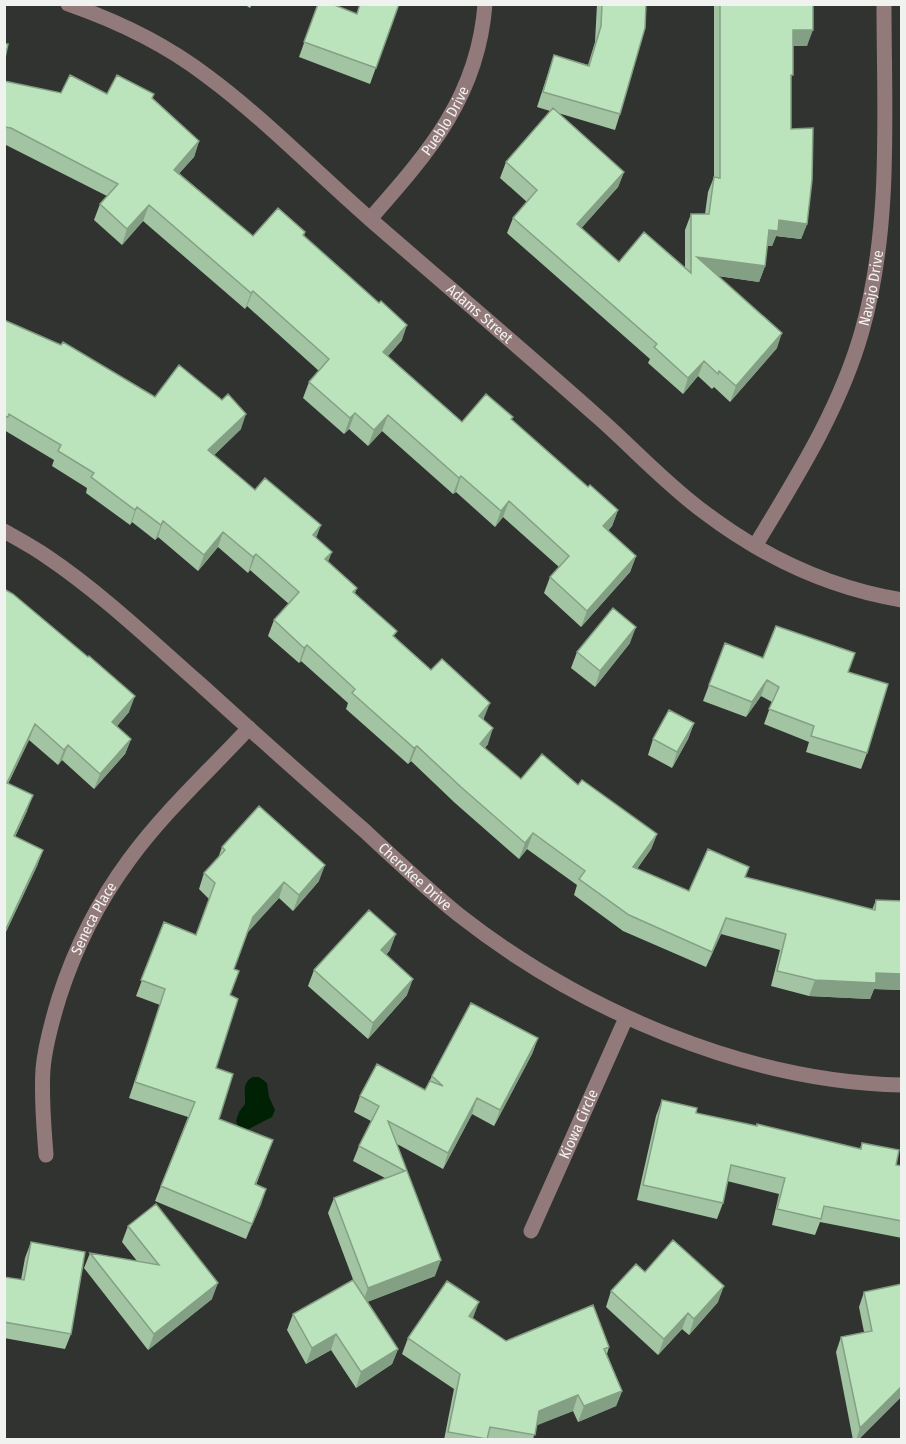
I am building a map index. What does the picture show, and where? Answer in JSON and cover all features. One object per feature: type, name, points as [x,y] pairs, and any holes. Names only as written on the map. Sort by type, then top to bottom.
[{"type":"street","name":"Adams Street","points":[[68,4],[131,30],[205,74],[702,511],[754,546],[792,567],[856,590],[902,600]]},
{"type":"street","name":"Pueblo Drive","points":[[370,219],[416,165],[452,115],[471,69],[479,42],[485,4]]},
{"type":"street","name":"Navajo Drive","points":[[754,546],[808,456],[830,414],[862,332],[878,250],[882,204],[884,4]]},
{"type":"street","name":"Cherokee Drive","points":[[4,531],[46,556],[89,589],[459,914],[540,971],[626,1018],[708,1049],[783,1070],[855,1082],[902,1085]]},
{"type":"street","name":"Seneca Place","points":[[46,1155],[42,1096],[47,1040],[68,970],[85,932],[129,859],[249,728]]},
{"type":"street","name":"Kiowa Circle","points":[[531,1231],[626,1018]]},
{"type":"shaded area","points":[[253,1077],[259,1077],[267,1083],[269,1097],[275,1110],[272,1117],[247,1130],[238,1126],[236,1121],[245,1104],[245,1085]]},
{"type":"building","points":[[318,4],[332,4],[357,14],[360,4],[399,4],[376,68],[304,42]]},
{"type":"building","points":[[602,4],[646,4],[645,28],[620,114],[543,92],[554,55],[589,66],[601,26]]},
{"type":"building","points":[[720,4],[813,4],[813,30],[793,30],[793,75],[791,75],[791,129],[813,128],[812,180],[807,224],[779,220],[778,231],[769,230],[765,266],[697,257],[782,333],[736,386],[704,361],[688,378],[654,347],[657,344],[513,218],[537,190],[506,162],[553,108],[624,172],[577,224],[619,262],[644,232],[691,273],[691,214],[709,214],[714,177],[720,178]]},
{"type":"building","points":[[4,44],[8,44],[4,62]]},
{"type":"building","points":[[70,75],[107,94],[117,75],[154,94],[152,98],[199,141],[174,170],[253,236],[278,208],[305,232],[303,235],[407,325],[383,352],[462,422],[486,394],[588,487],[590,485],[618,510],[603,526],[636,556],[587,611],[550,577],[569,556],[509,501],[501,511],[461,476],[459,478],[388,415],[374,430],[355,413],[350,418],[309,382],[329,359],[253,291],[251,293],[149,205],[127,229],[100,204],[118,184],[11,128],[4,127],[4,81],[61,93]]},
{"type":"building","points":[[4,320],[61,345],[63,342],[155,397],[179,365],[222,400],[228,394],[246,414],[208,450],[255,490],[265,478],[321,525],[313,535],[332,552],[325,559],[357,588],[353,592],[397,631],[393,636],[431,670],[442,659],[490,703],[479,716],[493,728],[480,744],[521,779],[542,754],[578,785],[582,780],[657,834],[633,867],[689,891],[708,849],[749,867],[745,877],[875,910],[876,900],[902,901],[902,974],[876,973],[876,983],[815,980],[777,971],[786,934],[726,918],[712,952],[629,915],[579,879],[585,871],[533,833],[525,843],[417,746],[414,748],[352,693],[355,689],[307,645],[304,648],[274,620],[299,592],[256,554],[253,557],[223,532],[204,555],[163,521],[161,525],[137,507],[135,510],[91,477],[94,473],[58,451],[61,445],[9,414],[8,417],[4,416]]},
{"type":"building","points":[[4,589],[89,656],[135,696],[112,722],[131,739],[100,774],[68,745],[64,750],[35,724],[7,783],[33,795],[14,836],[43,850],[4,933]]},
{"type":"building","points":[[613,608],[636,627],[600,671],[577,652]]},
{"type":"building","points":[[776,626],[855,653],[848,672],[888,684],[867,753],[811,736],[814,726],[769,709],[779,687],[767,680],[752,702],[709,685],[725,643],[763,658]]},
{"type":"building","points":[[669,710],[694,723],[677,752],[653,739]]},
{"type":"building","points":[[259,806],[325,865],[299,895],[284,882],[253,917],[234,969],[239,971],[230,995],[238,999],[216,1068],[233,1074],[219,1119],[273,1140],[255,1184],[266,1189],[252,1224],[161,1186],[195,1102],[135,1082],[165,989],[141,980],[164,922],[196,935],[215,883],[204,873],[225,850],[222,847]]},
{"type":"building","points":[[369,910],[396,934],[381,950],[413,979],[373,1023],[314,970]]},
{"type":"building","points":[[471,1003],[538,1038],[500,1110],[477,1098],[448,1153],[388,1121],[441,1260],[368,1288],[334,1198],[405,1171],[359,1146],[379,1106],[360,1096],[377,1064],[425,1090],[430,1081],[443,1086],[432,1076]]},
{"type":"building","points":[[662,1100],[697,1108],[696,1113],[757,1126],[757,1124],[861,1149],[862,1143],[899,1150],[896,1165],[902,1166],[902,1221],[824,1206],[821,1219],[777,1209],[785,1178],[731,1165],[723,1203],[643,1185]]},
{"type":"building","points":[[156,1204],[218,1283],[154,1334],[90,1253],[159,1265],[128,1226]]},
{"type":"building","points":[[673,1240],[724,1286],[694,1319],[688,1313],[664,1339],[611,1291],[636,1264],[645,1272]]},
{"type":"building","points":[[31,1242],[85,1252],[71,1334],[4,1322],[4,1277],[24,1280]]},
{"type":"building","points":[[353,1280],[398,1349],[361,1372],[336,1334],[312,1348],[293,1314]]},
{"type":"building","points":[[447,1281],[479,1302],[469,1316],[506,1341],[593,1305],[609,1347],[604,1349],[622,1391],[584,1406],[578,1395],[539,1411],[535,1435],[490,1427],[487,1439],[448,1432],[460,1374],[408,1338]]},
{"type":"building","points":[[902,1284],[902,1386],[860,1428],[841,1337],[872,1331],[864,1292]]}]
